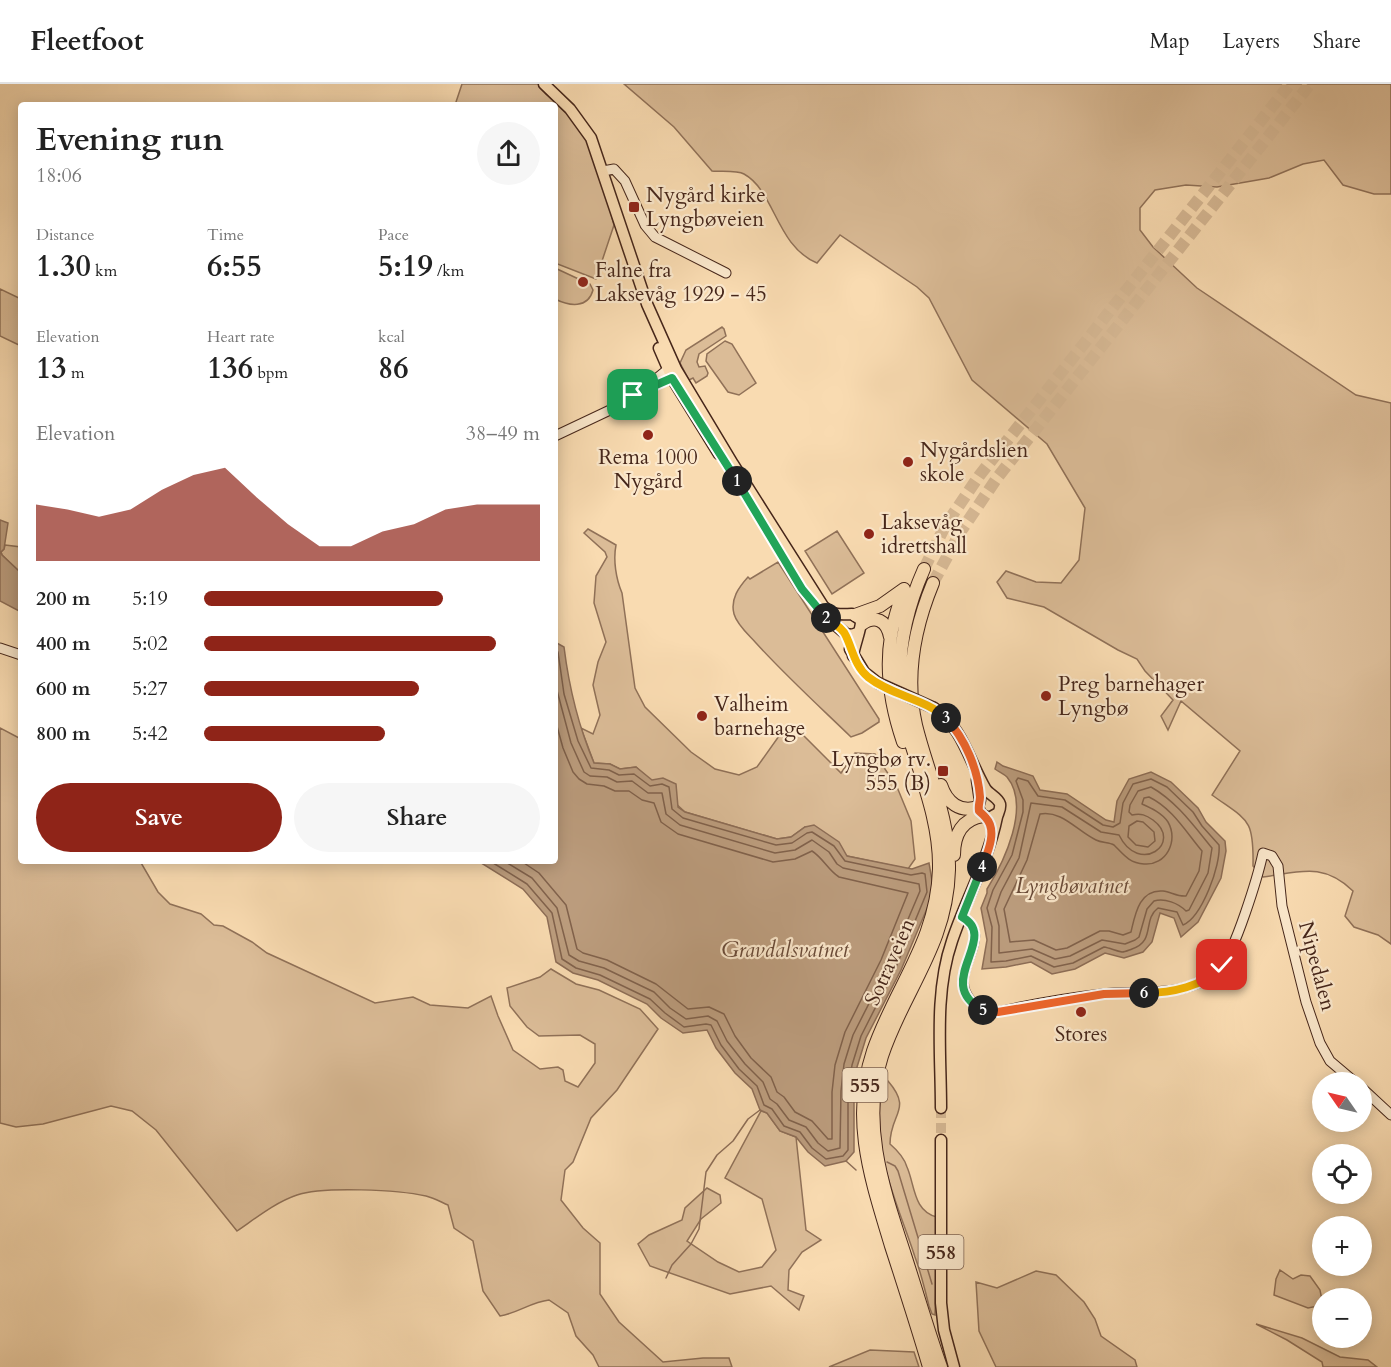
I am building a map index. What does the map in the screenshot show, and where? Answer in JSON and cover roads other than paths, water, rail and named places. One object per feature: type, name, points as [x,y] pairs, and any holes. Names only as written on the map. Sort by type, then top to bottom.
[{"type":"highway","name":"Sotraveien","points":[[903,591],[921,569],[905,621],[899,678],[905,722],[932,809],[939,851],[938,887],[917,959],[887,1016],[872,1053],[862,1114],[864,1143],[873,1185],[929,1367]]},
{"type":"highway","name":"Sotraveien","points":[[933,584],[917,629],[912,667],[912,694],[916,725],[945,822],[949,870],[945,908],[934,944],[881,1058],[875,1086],[873,1115],[874,1141],[882,1181],[940,1367]]},
{"type":"highway","name":"555","points":[[851,625],[903,591]]},
{"type":"highway","name":"555","points":[[903,591],[890,637],[888,665],[892,705],[906,749],[932,809]]},
{"type":"highway","points":[[851,625],[873,619],[879,620],[888,627],[890,637]]},
{"type":"highway","name":"555","points":[[912,667],[923,725],[944,793],[949,801],[962,809],[982,810]]},
{"type":"highway","name":"555","points":[[945,908],[952,891],[956,836],[968,820],[982,810]]},
{"type":"main road","points":[[544,84],[570,109],[591,138],[647,304],[655,338],[672,373],[733,464],[816,598],[832,614],[851,625],[853,656],[864,672],[878,683],[934,708],[951,723],[985,788],[1000,805],[991,842],[949,950],[942,986],[941,1108]]},
{"type":"main road","points":[[972,760],[982,810],[990,826],[991,842]]},
{"type":"main road","points":[[982,810],[986,796],[993,797]]},
{"type":"main road","points":[[982,810],[992,817],[998,813]]},
{"type":"main road","name":"558","points":[[941,1140],[941,1303],[944,1330],[954,1367]]},
{"type":"street","points":[[603,171],[614,169],[620,174],[630,190],[645,225],[655,237],[726,273]]},
{"type":"street","points":[[558,435],[610,410],[672,373]]},
{"type":"street","points":[[0,648],[18,654]]},
{"type":"street","name":"Nipedalen","points":[[962,917],[972,924],[975,934],[975,942],[964,970],[963,986],[970,1000],[984,1010],[998,1012],[1104,994],[1172,991],[1214,974],[1224,963],[1249,899],[1263,853],[1272,856],[1278,866],[1282,906],[1306,1002],[1320,1043],[1330,1061],[1343,1072]]},
{"type":"street","points":[[1372,1097],[1391,1114]]},
{"type":"water","points":[[0,520],[8,523],[2,555],[18,570],[18,610],[0,601]]},
{"type":"water","name":"Gravdalsvatnet","points":[[558,644],[564,647],[575,706],[594,763],[610,764],[620,769],[636,767],[652,780],[663,778],[676,784],[678,807],[685,812],[777,839],[791,837],[805,827],[814,825],[839,842],[847,856],[912,869],[929,863],[934,892],[901,970],[866,1038],[857,1067],[854,1093],[854,1152],[846,1161],[825,1166],[808,1152],[796,1137],[780,1131],[767,1113],[760,1110],[752,1089],[735,1073],[716,1048],[707,1030],[683,1033],[661,1018],[647,1004],[598,980],[573,973],[556,962],[547,917],[523,889],[483,864],[558,864]]},
{"type":"water","name":"Lyngbøvatnet","points":[[997,762],[1033,776],[1040,790],[1067,794],[1106,820],[1114,822],[1117,801],[1129,779],[1151,772],[1171,782],[1198,808],[1206,822],[1225,841],[1226,851],[1221,878],[1198,922],[1181,937],[1174,918],[1160,913],[1152,942],[1143,952],[1124,958],[1105,953],[1075,969],[1052,974],[1031,962],[982,969],[987,940],[981,908],[987,889],[1007,849],[1016,818],[1014,789],[1007,777],[995,769]]},
{"type":"waterway","points":[[666,1278],[672,1265],[691,1244],[699,1229],[706,1172],[717,1155],[733,1141],[748,1119],[760,1110]]},
{"type":"waterway","points":[[846,1161],[856,1170]]},
{"type":"waterway","points":[[887,1162],[895,1166],[898,1171],[932,1284]]},
{"type":"tunnel","points":[[924,569],[945,526],[979,476],[1290,84]]},
{"type":"tunnel","points":[[933,583],[961,531],[997,478],[1310,84]]},
{"type":"tunnel","points":[[941,1108],[941,1140]]},
{"type":"place","name":"Nygård kirke Lyngbøveien","points":[[634,207]]},
{"type":"place","name":"Falne fra Laksevåg 1929 - 45","points":[[583,282]]},
{"type":"place","name":"Rema 1000 Nygård","points":[[648,435]]},
{"type":"place","name":"Nygårdslien skole","points":[[908,462]]},
{"type":"place","name":"Laksevåg idrettshall","points":[[869,534]]},
{"type":"place","name":"Preg barnehager Lyngbø","points":[[1046,696]]},
{"type":"place","name":"Valheim barnehage","points":[[702,716]]},
{"type":"place","name":"Lyngbø rv. 555 (B)","points":[[943,771]]},
{"type":"place","name":"Stores","points":[[1081,1012]]}]
